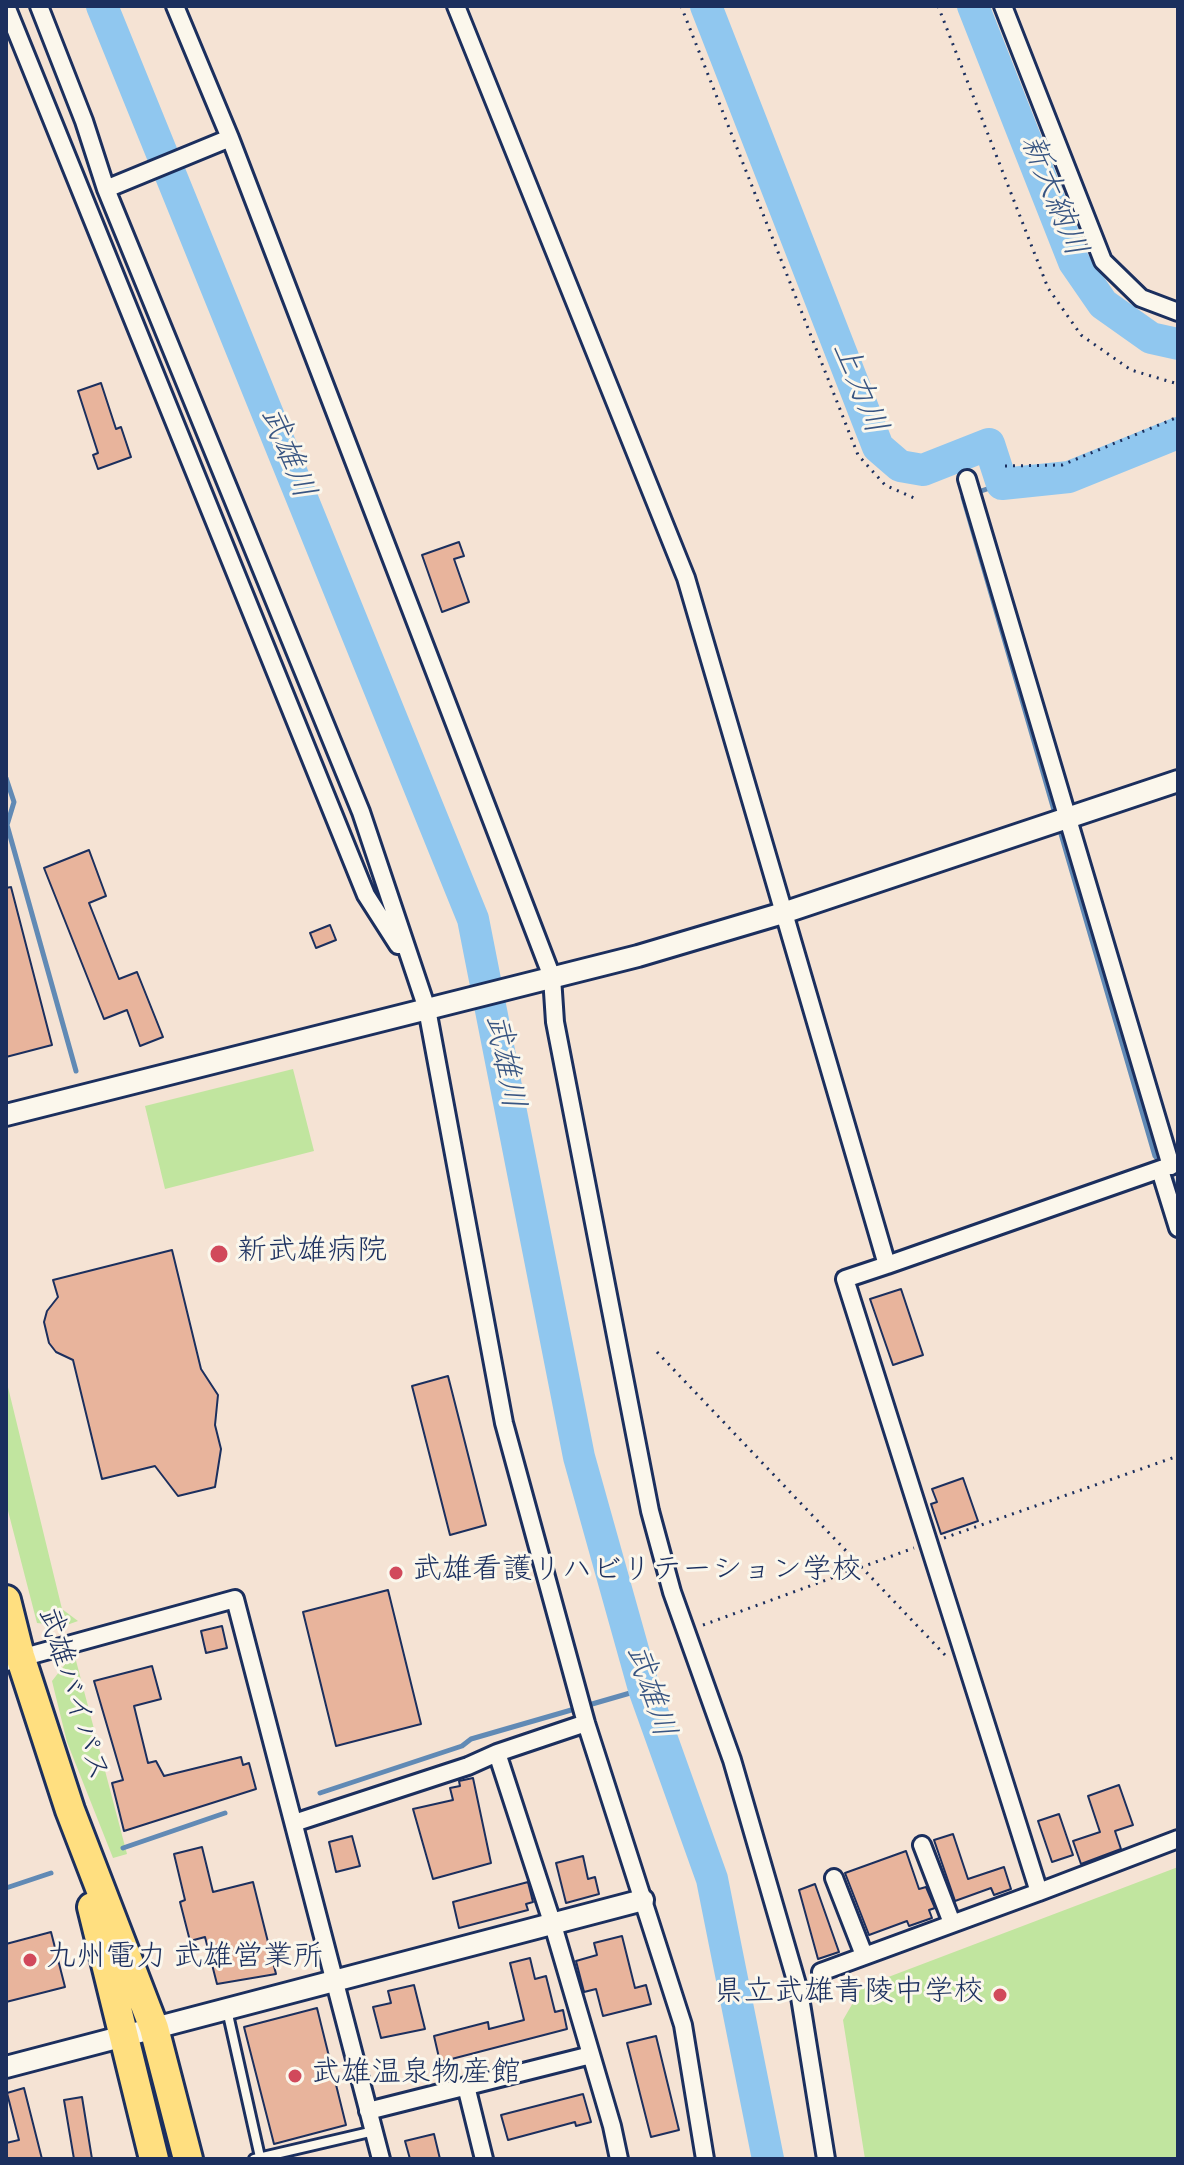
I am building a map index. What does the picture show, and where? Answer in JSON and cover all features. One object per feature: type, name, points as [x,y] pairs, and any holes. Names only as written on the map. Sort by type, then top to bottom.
[{"type":"highway","name":"武雄バイパス","points":[[6,1600],[13,1659],[154,2028],[188,2159]]},
{"type":"highway","name":"武雄バイパス","points":[[70,1810],[154,2159]]},
{"type":"street","points":[[6,6],[366,895],[412,967]]},
{"type":"street","points":[[39,6],[84,121],[106,189],[361,812],[412,967],[429,1008],[504,1423],[586,1723],[683,2025],[705,2159]]},
{"type":"street","points":[[175,6],[230,138],[549,978],[650,1511],[672,1592],[732,1760],[799,1991],[826,2159]]},
{"type":"street","points":[[456,6],[686,578],[887,1265]]},
{"type":"street","points":[[1003,6],[1103,261],[1141,298],[1178,312]]},
{"type":"street","points":[[106,189],[230,138]]},
{"type":"street","points":[[967,479],[1170,1166],[1178,1228]]},
{"type":"street","points":[[6,1115],[549,978],[783,913],[1178,781]]},
{"type":"street","points":[[1039,1892],[845,1279],[1170,1166]]},
{"type":"street","points":[[13,1659],[235,1599],[381,2159]]},
{"type":"street","points":[[294,1823],[468,1766],[586,1723]]},
{"type":"street","points":[[497,1753],[553,1925],[619,2159]]},
{"type":"street","points":[[821,1972],[1178,1839]]},
{"type":"street","points":[[922,1845],[952,1923]]},
{"type":"street","points":[[834,1878],[864,1955]]},
{"type":"street","points":[[6,2067],[643,1900]]},
{"type":"street","points":[[368,2111],[591,2055]]},
{"type":"street","points":[[466,2086],[484,2159]]},
{"type":"lane","points":[[227,2009],[257,2158],[374,2131]]},
{"type":"path","points":[[681,6],[858,455],[885,485],[914,498]]},
{"type":"path","points":[[938,6],[1048,288],[1081,335],[1131,370],[1178,384]]},
{"type":"path","points":[[1005,466],[1062,465],[1178,417]]},
{"type":"path","points":[[657,1352],[972,1684]]},
{"type":"path","points":[[703,1625],[1178,1456]]},
{"type":"green space","points":[[293,1069],[314,1151],[165,1189],[145,1106]]},
{"type":"green space","points":[[6,1379],[62,1609],[78,1621],[64,1626],[37,1623],[6,1503]]},
{"type":"green space","points":[[74,1653],[127,1854],[113,1858],[67,1742],[52,1681]]},
{"type":"green space","name":"県立武雄青陵中学校","points":[[1178,1867],[1178,2159],[865,2159],[843,2020],[862,1987]]},
{"type":"building","points":[[101,383],[116,429],[121,427],[131,457],[98,469],[93,455],[98,453],[78,391]]},
{"type":"building","points":[[459,542],[464,556],[454,559],[469,602],[442,612],[422,555]]},
{"type":"building","points":[[89,850],[106,896],[89,903],[119,979],[137,972],[163,1037],[140,1046],[127,1010],[104,1019],[44,868]]},
{"type":"building","points":[[11,887],[52,1045],[6,1057],[6,888]]},
{"type":"building","points":[[330,925],[336,940],[316,948],[310,933]]},
{"type":"building","points":[[172,1250],[201,1369],[218,1395],[215,1425],[221,1449],[215,1487],[178,1496],[155,1466],[102,1479],[73,1360],[56,1352],[49,1343],[44,1322],[47,1311],[58,1297],[53,1280]]},
{"type":"building","points":[[901,1289],[923,1355],[893,1365],[870,1299]]},
{"type":"building","points":[[448,1376],[486,1525],[450,1535],[412,1386]]},
{"type":"building","points":[[963,1478],[978,1521],[941,1534],[931,1504],[937,1502],[932,1489]]},
{"type":"building","points":[[388,1590],[421,1724],[336,1746],[303,1612]]},
{"type":"building","points":[[222,1626],[227,1648],[206,1653],[201,1631]]},
{"type":"building","points":[[152,1666],[161,1699],[134,1706],[148,1763],[156,1761],[164,1776],[241,1757],[243,1765],[249,1763],[256,1789],[124,1831],[112,1783],[123,1780],[94,1681]]},
{"type":"building","points":[[473,1778],[491,1863],[433,1879],[413,1809],[453,1800],[450,1788],[460,1786],[459,1781]]},
{"type":"building","points":[[1119,1785],[1133,1825],[1115,1831],[1121,1849],[1081,1864],[1073,1841],[1100,1832],[1088,1796]]},
{"type":"building","points":[[1059,1814],[1073,1855],[1052,1862],[1038,1821]]},
{"type":"building","points":[[953,1834],[968,1879],[1004,1867],[1011,1889],[994,1895],[991,1888],[955,1901],[934,1840]]},
{"type":"building","points":[[352,1836],[360,1866],[336,1872],[329,1842]]},
{"type":"building","points":[[202,1847],[213,1892],[253,1882],[276,1974],[217,1984],[205,1937],[190,1941],[180,1902],[185,1900],[174,1854]]},
{"type":"building","points":[[906,1851],[919,1889],[926,1887],[935,1908],[929,1910],[932,1918],[909,1926],[907,1921],[869,1935],[845,1873]]},
{"type":"building","points":[[583,1856],[588,1879],[595,1877],[599,1894],[566,1903],[556,1863]]},
{"type":"building","points":[[528,1882],[533,1902],[526,1904],[528,1910],[459,1928],[453,1902]]},
{"type":"building","points":[[815,1884],[839,1952],[818,1959],[799,1890]]},
{"type":"building","name":"九州電力 武雄営業所","points":[[51,1932],[65,1987],[6,2002],[6,1944]]},
{"type":"building","points":[[622,1936],[635,1988],[646,1985],[651,2004],[603,2016],[596,1989],[584,1992],[576,1961],[597,1955],[594,1943]]},
{"type":"building","points":[[530,1958],[535,1979],[546,1976],[555,2012],[563,2010],[567,2029],[440,2062],[434,2036],[488,2022],[489,2029],[524,2020],[510,1963]]},
{"type":"building","points":[[414,1985],[425,2029],[381,2038],[373,2007],[391,2003],[388,1991]]},
{"type":"building","name":"武雄温泉物産館","points":[[317,2008],[346,2125],[274,2144],[244,2027]]},
{"type":"building","points":[[656,2036],[679,2130],[651,2137],[627,2043]]},
{"type":"building","points":[[24,2088],[42,2159],[6,2159],[6,2143],[19,2140],[7,2093]]},
{"type":"building","points":[[583,2094],[591,2122],[576,2126],[575,2122],[508,2140],[501,2115]]},
{"type":"building","points":[[82,2097],[92,2159],[74,2159],[64,2100]]},
{"type":"building","points":[[434,2134],[440,2159],[410,2159],[405,2141]]},
{"type":"waterway","name":"武雄川","points":[[102,6],[473,919],[579,1457],[644,1689],[712,1879],[768,2159]]},
{"type":"waterway","name":"上力川","points":[[706,6],[878,447],[900,466],[923,470],[989,444],[1002,484],[1069,477],[1178,433]]},
{"type":"waterway","name":"新大納川","points":[[973,6],[1074,262],[1103,304],[1151,338],[1178,344]]},
{"type":"waterway","points":[[1002,484],[963,497],[1056,817]]},
{"type":"waterway","points":[[6,778],[14,802],[7,825],[76,1071]]},
{"type":"waterway","points":[[1059,827],[1155,1156],[1171,1175],[1178,1197]]},
{"type":"waterway","points":[[320,1793],[462,1746],[471,1739],[644,1689]]},
{"type":"waterway","points":[[123,1848],[225,1813]]},
{"type":"waterway","points":[[6,1888],[51,1873]]},
{"type":"place","name":"新武雄病院","points":[[219,1254]]},
{"type":"place","name":"武雄看護リハビリテーション学校","points":[[396,1573]]},
{"type":"place","name":"九州電力 武雄営業所","points":[[30,1960]]},
{"type":"place","name":"県立武雄青陵中学校","points":[[1000,1995]]},
{"type":"place","name":"武雄温泉物産館","points":[[295,2076]]}]
